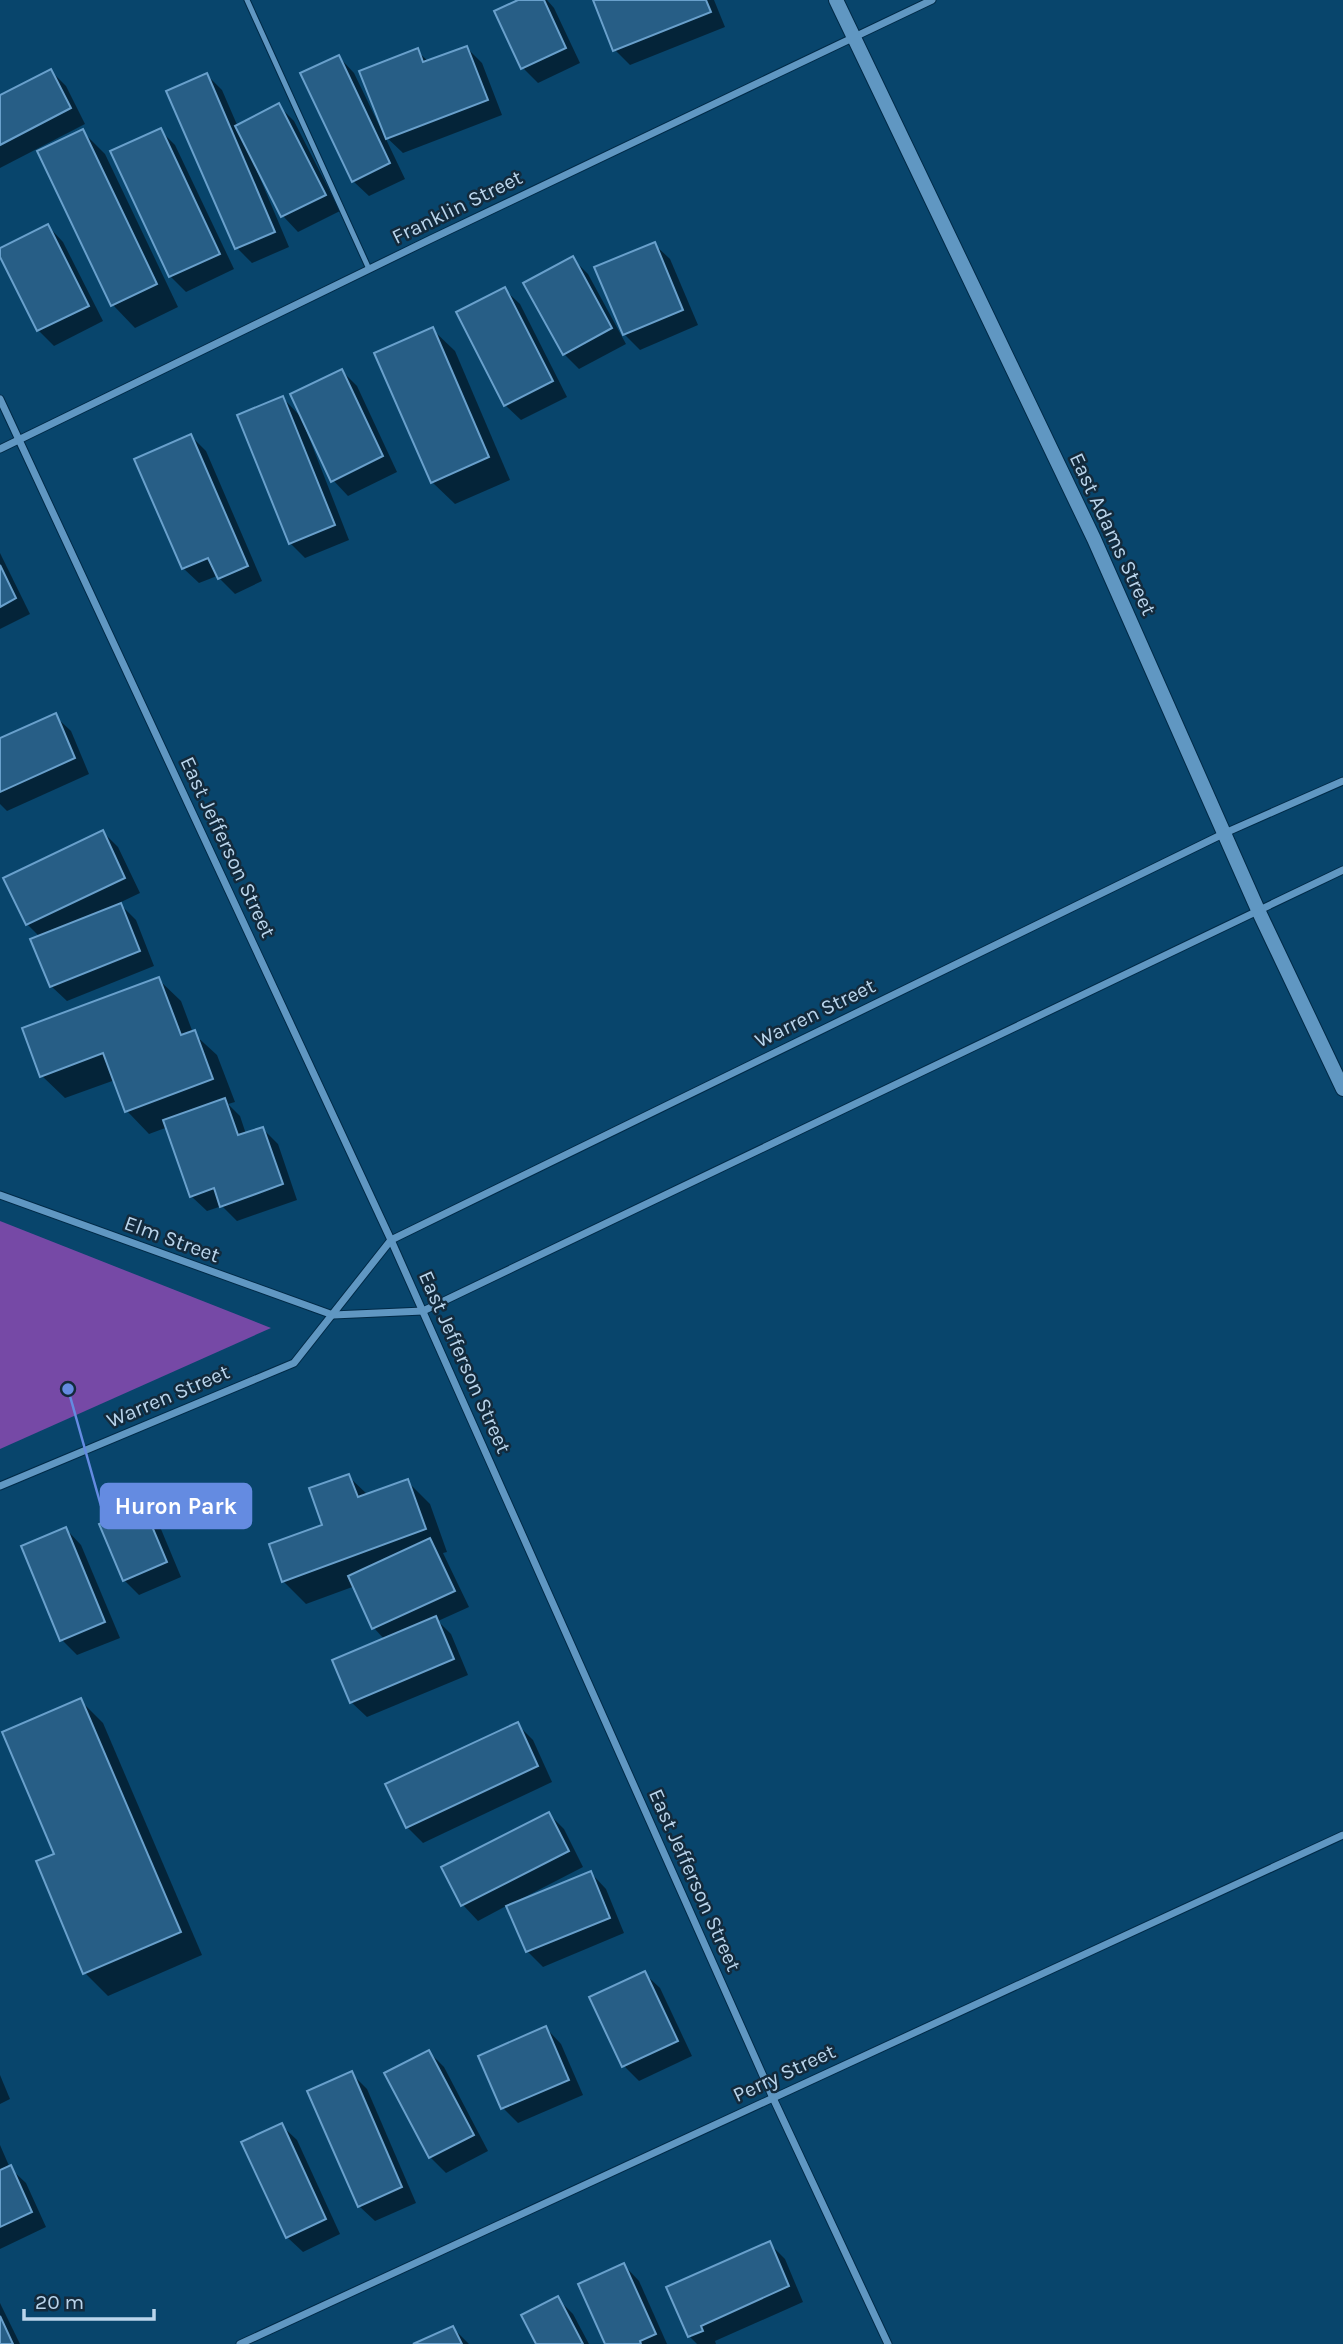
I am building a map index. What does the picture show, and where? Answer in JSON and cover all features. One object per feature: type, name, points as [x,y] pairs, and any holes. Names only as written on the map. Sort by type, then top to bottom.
[{"type":"street","name":"East Adams Street","points":[[836,0],[1094,539],[1258,910],[1343,1089]]},
{"type":"street","name":"Franklin Street","points":[[0,449],[932,0]]},
{"type":"street","name":"East Jefferson Street","points":[[0,399],[424,1311],[773,2098],[888,2344]]},
{"type":"street","name":"Warren Street","points":[[0,1486],[294,1363],[391,1240],[1225,833],[1343,781]]},
{"type":"street","points":[[333,1315],[424,1311],[1343,870]]},
{"type":"street","name":"Elm Street","points":[[0,1195],[333,1315]]},
{"type":"street","name":"Perry Street","points":[[240,2344],[1343,1835]]},
{"type":"lane","points":[[247,0],[369,269]]},
{"type":"shaded area","points":[[0,1221],[271,1328],[0,1449]]},
{"type":"building","points":[[518,0],[544,0],[566,48],[521,69],[494,11]]},
{"type":"building","points":[[593,0],[706,0],[711,12],[613,51]]},
{"type":"building","points":[[467,46],[488,100],[386,139],[359,71],[418,48],[423,62]]},
{"type":"building","points":[[339,55],[390,163],[352,182],[300,73]]},
{"type":"building","points":[[51,69],[71,108],[0,145],[0,95]]},
{"type":"building","points":[[207,73],[275,232],[235,249],[166,91]]},
{"type":"building","points":[[279,103],[326,195],[281,217],[235,126]]},
{"type":"building","points":[[161,128],[220,254],[169,277],[110,151]]},
{"type":"building","points":[[83,129],[157,284],[111,306],[37,151]]},
{"type":"building","points":[[48,224],[89,306],[37,331],[0,257],[0,248]]},
{"type":"building","points":[[655,242],[683,310],[623,335],[594,267]]},
{"type":"building","points":[[573,256],[612,328],[563,355],[523,283]]},
{"type":"building","points":[[505,287],[553,381],[504,406],[456,312]]},
{"type":"building","points":[[433,327],[489,457],[431,483],[374,353]]},
{"type":"building","points":[[342,369],[383,456],[331,482],[290,394]]},
{"type":"building","points":[[283,396],[335,525],[289,544],[237,415]]},
{"type":"building","points":[[191,434],[248,566],[218,579],[208,558],[182,569],[134,459]]},
{"type":"building","points":[[0,565],[16,598],[0,607]]},
{"type":"building","points":[[56,713],[75,758],[0,792],[0,738]]},
{"type":"building","points":[[103,830],[125,878],[26,925],[3,878]]},
{"type":"building","points":[[121,903],[140,951],[50,987],[30,939]]},
{"type":"building","points":[[159,977],[181,1035],[195,1030],[213,1079],[125,1112],[103,1053],[40,1077],[22,1028]]},
{"type":"building","points":[[225,1098],[238,1135],[263,1127],[283,1184],[220,1207],[214,1188],[190,1197],[163,1120]]},
{"type":"building","points":[[349,1474],[358,1497],[408,1479],[426,1529],[282,1582],[269,1544],[322,1525],[309,1488]]},
{"type":"building","points":[[143,1505],[167,1562],[123,1581],[99,1524]]},
{"type":"building","points":[[66,1527],[105,1622],[60,1641],[21,1546]]},
{"type":"building","points":[[430,1538],[455,1591],[372,1629],[348,1576]]},
{"type":"building","points":[[436,1616],[454,1659],[350,1703],[332,1660]]},
{"type":"building","points":[[81,1698],[181,1932],[83,1974],[36,1861],[54,1854],[2,1732]]},
{"type":"building","points":[[518,1722],[538,1766],[406,1828],[385,1784]]},
{"type":"building","points":[[549,1812],[569,1851],[461,1906],[441,1867]]},
{"type":"building","points":[[591,1871],[610,1918],[526,1952],[506,1906]]},
{"type":"building","points":[[645,1971],[678,2041],[622,2067],[589,1997]]},
{"type":"building","points":[[546,2026],[569,2080],[501,2109],[478,2056]]},
{"type":"building","points":[[429,2050],[474,2135],[429,2158],[384,2073]]},
{"type":"building","points":[[352,2071],[402,2187],[358,2207],[307,2091]]},
{"type":"building","points":[[282,2123],[326,2219],[286,2238],[241,2142]]},
{"type":"building","points":[[11,2165],[32,2212],[0,2227],[0,2170]]},
{"type":"building","points":[[770,2241],[789,2286],[701,2326],[703,2331],[688,2337],[666,2287]]},
{"type":"building","points":[[624,2263],[656,2334],[640,2341],[641,2344],[605,2344],[578,2284]]},
{"type":"building","points":[[558,2296],[583,2344],[536,2344],[521,2315]]},
{"type":"building","points":[[0,2316],[13,2344],[0,2344]]},
{"type":"building","points":[[453,2326],[462,2344],[413,2344]]},
{"type":"place","name":"Huron Park","points":[[68,1389]]}]
